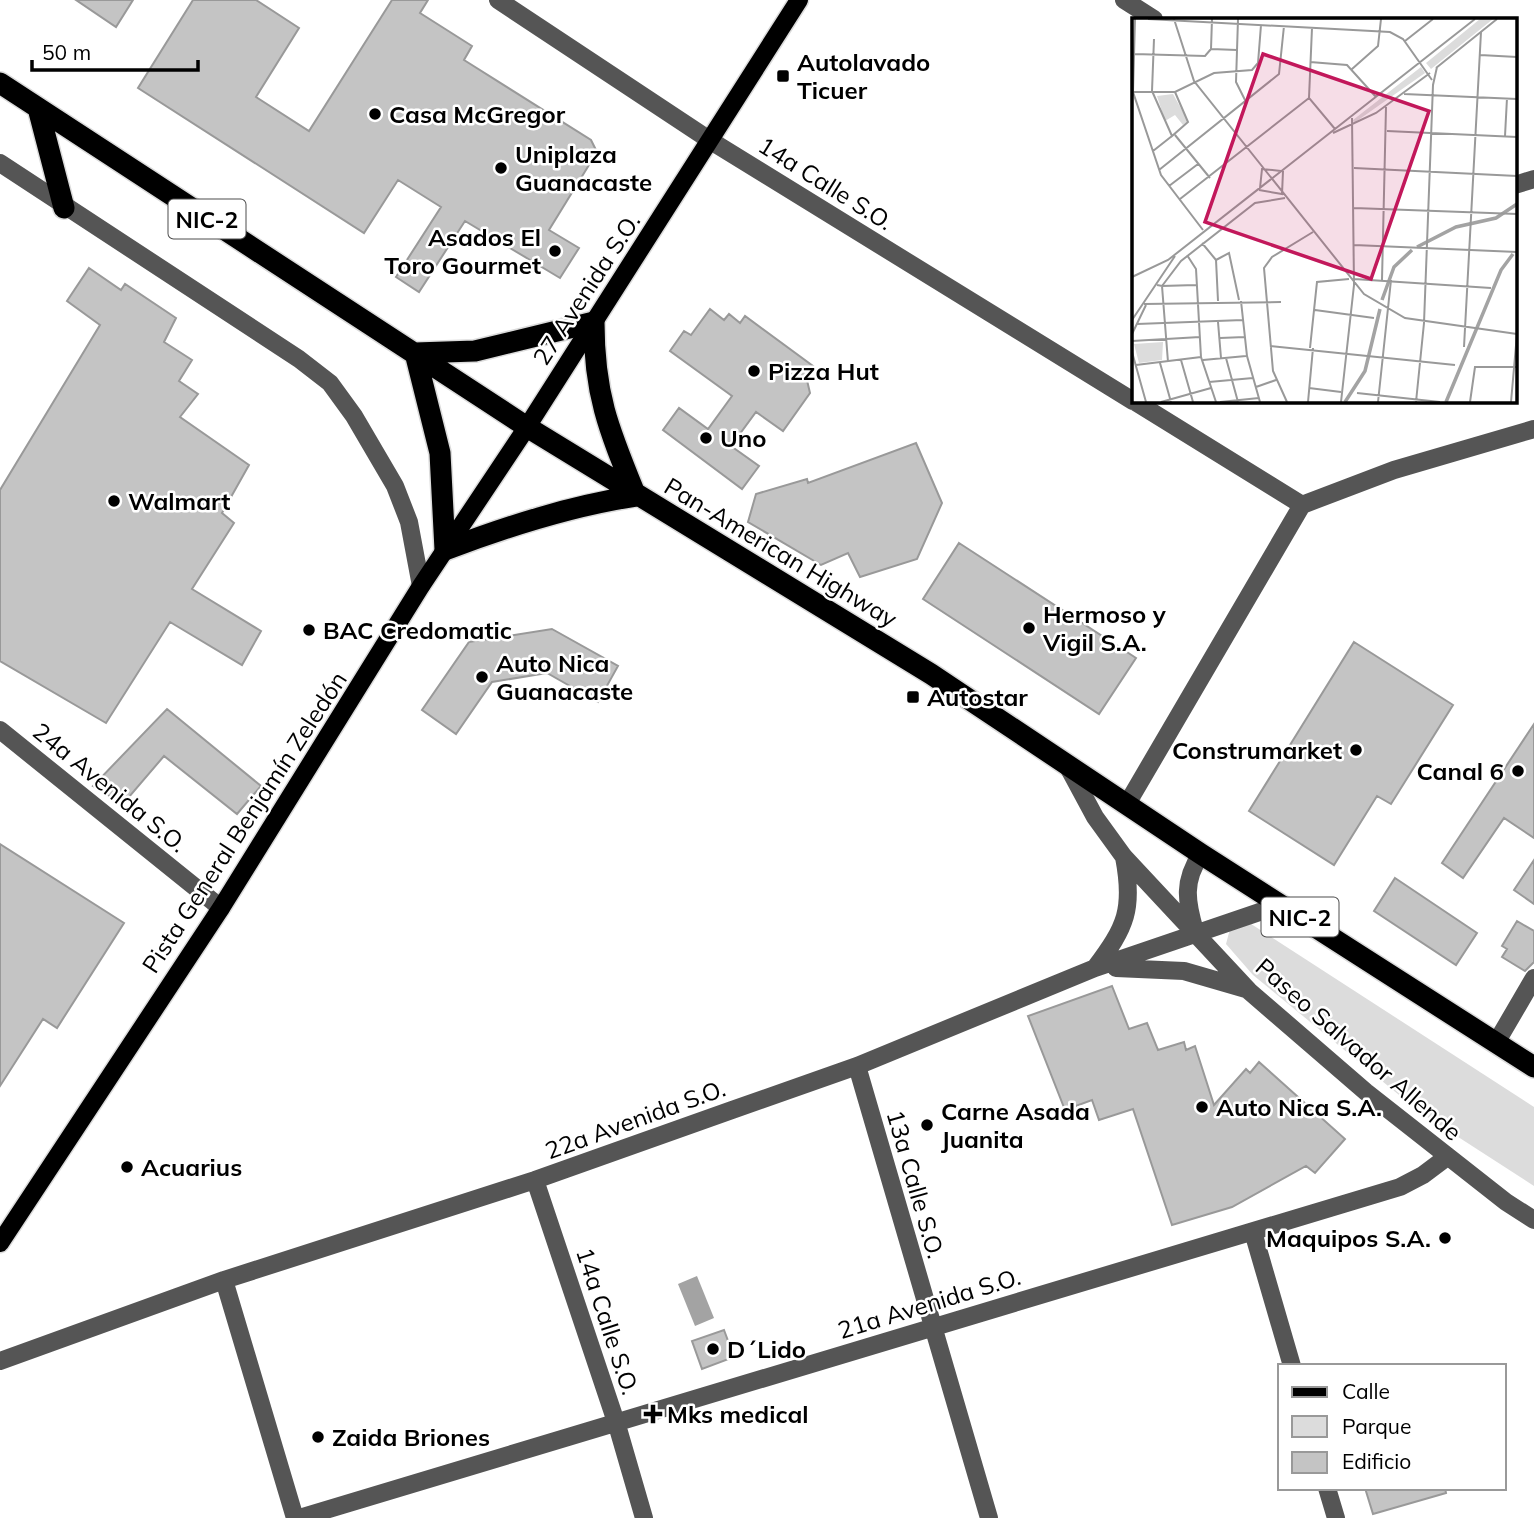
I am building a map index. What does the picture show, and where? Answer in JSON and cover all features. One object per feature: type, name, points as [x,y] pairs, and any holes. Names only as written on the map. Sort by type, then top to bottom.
[{"type":"highway","name":"Pan-American Highway","points":[[0,83],[527,427],[636,496],[906,657],[1201,854],[1534,1067]]},
{"type":"highway","points":[[37,108],[64,208]]},
{"type":"highway","points":[[594,322],[594,361],[601,402],[636,496],[583,505],[519,523],[445,550],[440,453],[415,353],[484,349],[594,322]]},
{"type":"main road","name":"27 Avenida S.O.","points":[[527,427],[799,0]]},
{"type":"main road","name":"Pista General Benjamín Zeledón","points":[[0,1243],[221,908],[421,586],[527,427]]},
{"type":"street","name":"14a Calle S.O.","points":[[498,0],[711,141],[1132,400]]},
{"type":"street","points":[[1124,0],[1152,18]]},
{"type":"street","points":[[0,163],[64,208],[299,359],[330,383],[354,415],[395,486],[409,522],[421,586]]},
{"type":"street","points":[[1516,185],[1534,180]]},
{"type":"street","name":"14a Calle S.O.","points":[[1135,402],[1302,505]]},
{"type":"street","points":[[1127,804],[1302,505],[1394,470],[1534,429]]},
{"type":"street","name":"24a Avenida S.O.","points":[[0,730],[221,908]]},
{"type":"street","name":"Paseo Salvador Allende","points":[[1067,765],[1095,817],[1124,858],[1249,990],[1303,1040],[1447,1157],[1534,1220]]},
{"type":"street","points":[[1196,935],[1186,896],[1190,875],[1201,854]]},
{"type":"street","points":[[1095,968],[1120,935],[1128,911],[1130,889],[1124,858]]},
{"type":"street","name":"22a Avenida S.O.","points":[[0,1361],[224,1280],[535,1180],[857,1066],[1095,968],[1280,905]]},
{"type":"street","points":[[1095,968],[1150,967],[1184,971],[1249,990]]},
{"type":"street","points":[[1496,1043],[1534,978]]},
{"type":"street","name":"13a Calle S.O.","points":[[857,1066],[989,1518]]},
{"type":"street","name":"21a Avenida S.O.","points":[[297,1518],[617,1425],[932,1327],[1400,1187],[1423,1175],[1447,1157]]},
{"type":"street","name":"14a Calle S.O.","points":[[535,1180],[617,1425],[644,1518]]},
{"type":"street","points":[[1253,1232],[1291,1364]]},
{"type":"street","points":[[224,1280],[297,1518]]},
{"type":"street","points":[[1328,1490],[1336,1518]]},
{"type":"green space","points":[[1248,922],[1534,1107],[1534,1186],[1421,1113],[1253,975],[1226,944],[1230,929]]},
{"type":"shaded area","points":[[697,1276],[714,1318],[695,1326],[678,1284]]},
{"type":"building","points":[[76,0],[133,0],[116,27]]},
{"type":"building","points":[[193,0],[256,0],[299,28],[256,97],[309,131],[392,0],[428,0],[420,13],[472,46],[464,60],[591,140],[597,152],[549,230],[579,248],[560,278],[465,221],[419,292],[396,277],[441,207],[398,180],[364,233],[138,88]]},
{"type":"building","name":"Walmart","points":[[89,268],[121,290],[125,284],[176,318],[164,342],[192,360],[179,381],[198,394],[180,417],[249,465],[222,513],[234,523],[192,589],[261,631],[242,665],[170,622],[106,723],[0,661],[0,490],[100,325],[67,301]]},
{"type":"building","name":"Pizza Hut","points":[[710,309],[724,320],[729,314],[740,323],[745,316],[813,366],[806,376],[810,393],[783,431],[756,412],[731,446],[759,466],[742,489],[663,430],[679,408],[708,429],[732,396],[670,351],[684,331],[691,335]]},
{"type":"building","points":[[916,443],[942,503],[917,559],[860,577],[848,553],[821,565],[748,522],[756,494],[807,479],[808,483]]},
{"type":"building","name":"Hermoso y Vigil S.A.","points":[[959,543],[1136,658],[1099,714],[923,599]]},
{"type":"building","name":"Auto Nica Guanacaste","points":[[552,629],[618,666],[598,702],[547,673],[492,682],[456,734],[422,710],[469,642]]},
{"type":"building","name":"Construmarket","points":[[1354,642],[1453,705],[1391,804],[1377,796],[1334,865],[1249,811]]},
{"type":"building","points":[[167,709],[261,786],[237,814],[164,756],[123,804],[93,786]]},
{"type":"building","name":"Canal 6","points":[[1534,724],[1534,838],[1504,818],[1463,878],[1442,863]]},
{"type":"building","points":[[0,844],[124,923],[57,1028],[43,1019],[0,1086]]},
{"type":"building","points":[[1534,860],[1534,904],[1514,890]]},
{"type":"building","points":[[1395,878],[1477,933],[1456,965],[1374,911]]},
{"type":"building","points":[[1517,921],[1534,931],[1534,962],[1525,971],[1502,957],[1507,949],[1502,946]]},
{"type":"building","name":"Auto Nica S.A.","points":[[1112,986],[1129,1029],[1147,1023],[1158,1050],[1184,1042],[1186,1050],[1195,1046],[1214,1105],[1246,1069],[1250,1073],[1259,1062],[1345,1139],[1315,1173],[1306,1166],[1232,1207],[1172,1225],[1133,1109],[1099,1120],[1092,1100],[1065,1110],[1028,1016]]},
{"type":"building","name":"D´Lido","points":[[724,1330],[734,1357],[702,1369],[692,1341]]},
{"type":"building","points":[[1366,1490],[1445,1490],[1446,1493],[1373,1514]]},
{"type":"place","name":"Autolavado Ticuer","points":[[783,76]]},
{"type":"place","name":"Casa McGregor","points":[[375,114]]},
{"type":"place","name":"Uniplaza Guanacaste","points":[[501,168]]},
{"type":"place","name":"Asados El Toro Gourmet","points":[[555,251]]},
{"type":"place","name":"Pizza Hut","points":[[754,371]]},
{"type":"place","name":"Uno","points":[[706,438]]},
{"type":"place","name":"Walmart","points":[[114,501]]},
{"type":"place","name":"Hermoso y Vigil S.A.","points":[[1029,628]]},
{"type":"place","name":"BAC Credomatic","points":[[309,630]]},
{"type":"place","name":"Auto Nica Guanacaste","points":[[482,677]]},
{"type":"place","name":"Autostar","points":[[913,697]]},
{"type":"place","name":"Construmarket","points":[[1356,750]]},
{"type":"place","name":"Canal 6","points":[[1518,771]]},
{"type":"place","name":"Auto Nica S.A.","points":[[1202,1107]]},
{"type":"place","name":"Carne Asada Juanita","points":[[927,1125]]},
{"type":"place","name":"Acuarius","points":[[127,1167]]},
{"type":"place","name":"Maquipos S.A.","points":[[1445,1238]]},
{"type":"place","name":"D´Lido","points":[[713,1349]]},
{"type":"place","name":"Mks medical","points":[[653,1414]]},
{"type":"place","name":"Zaida Briones","points":[[318,1437]]}]
